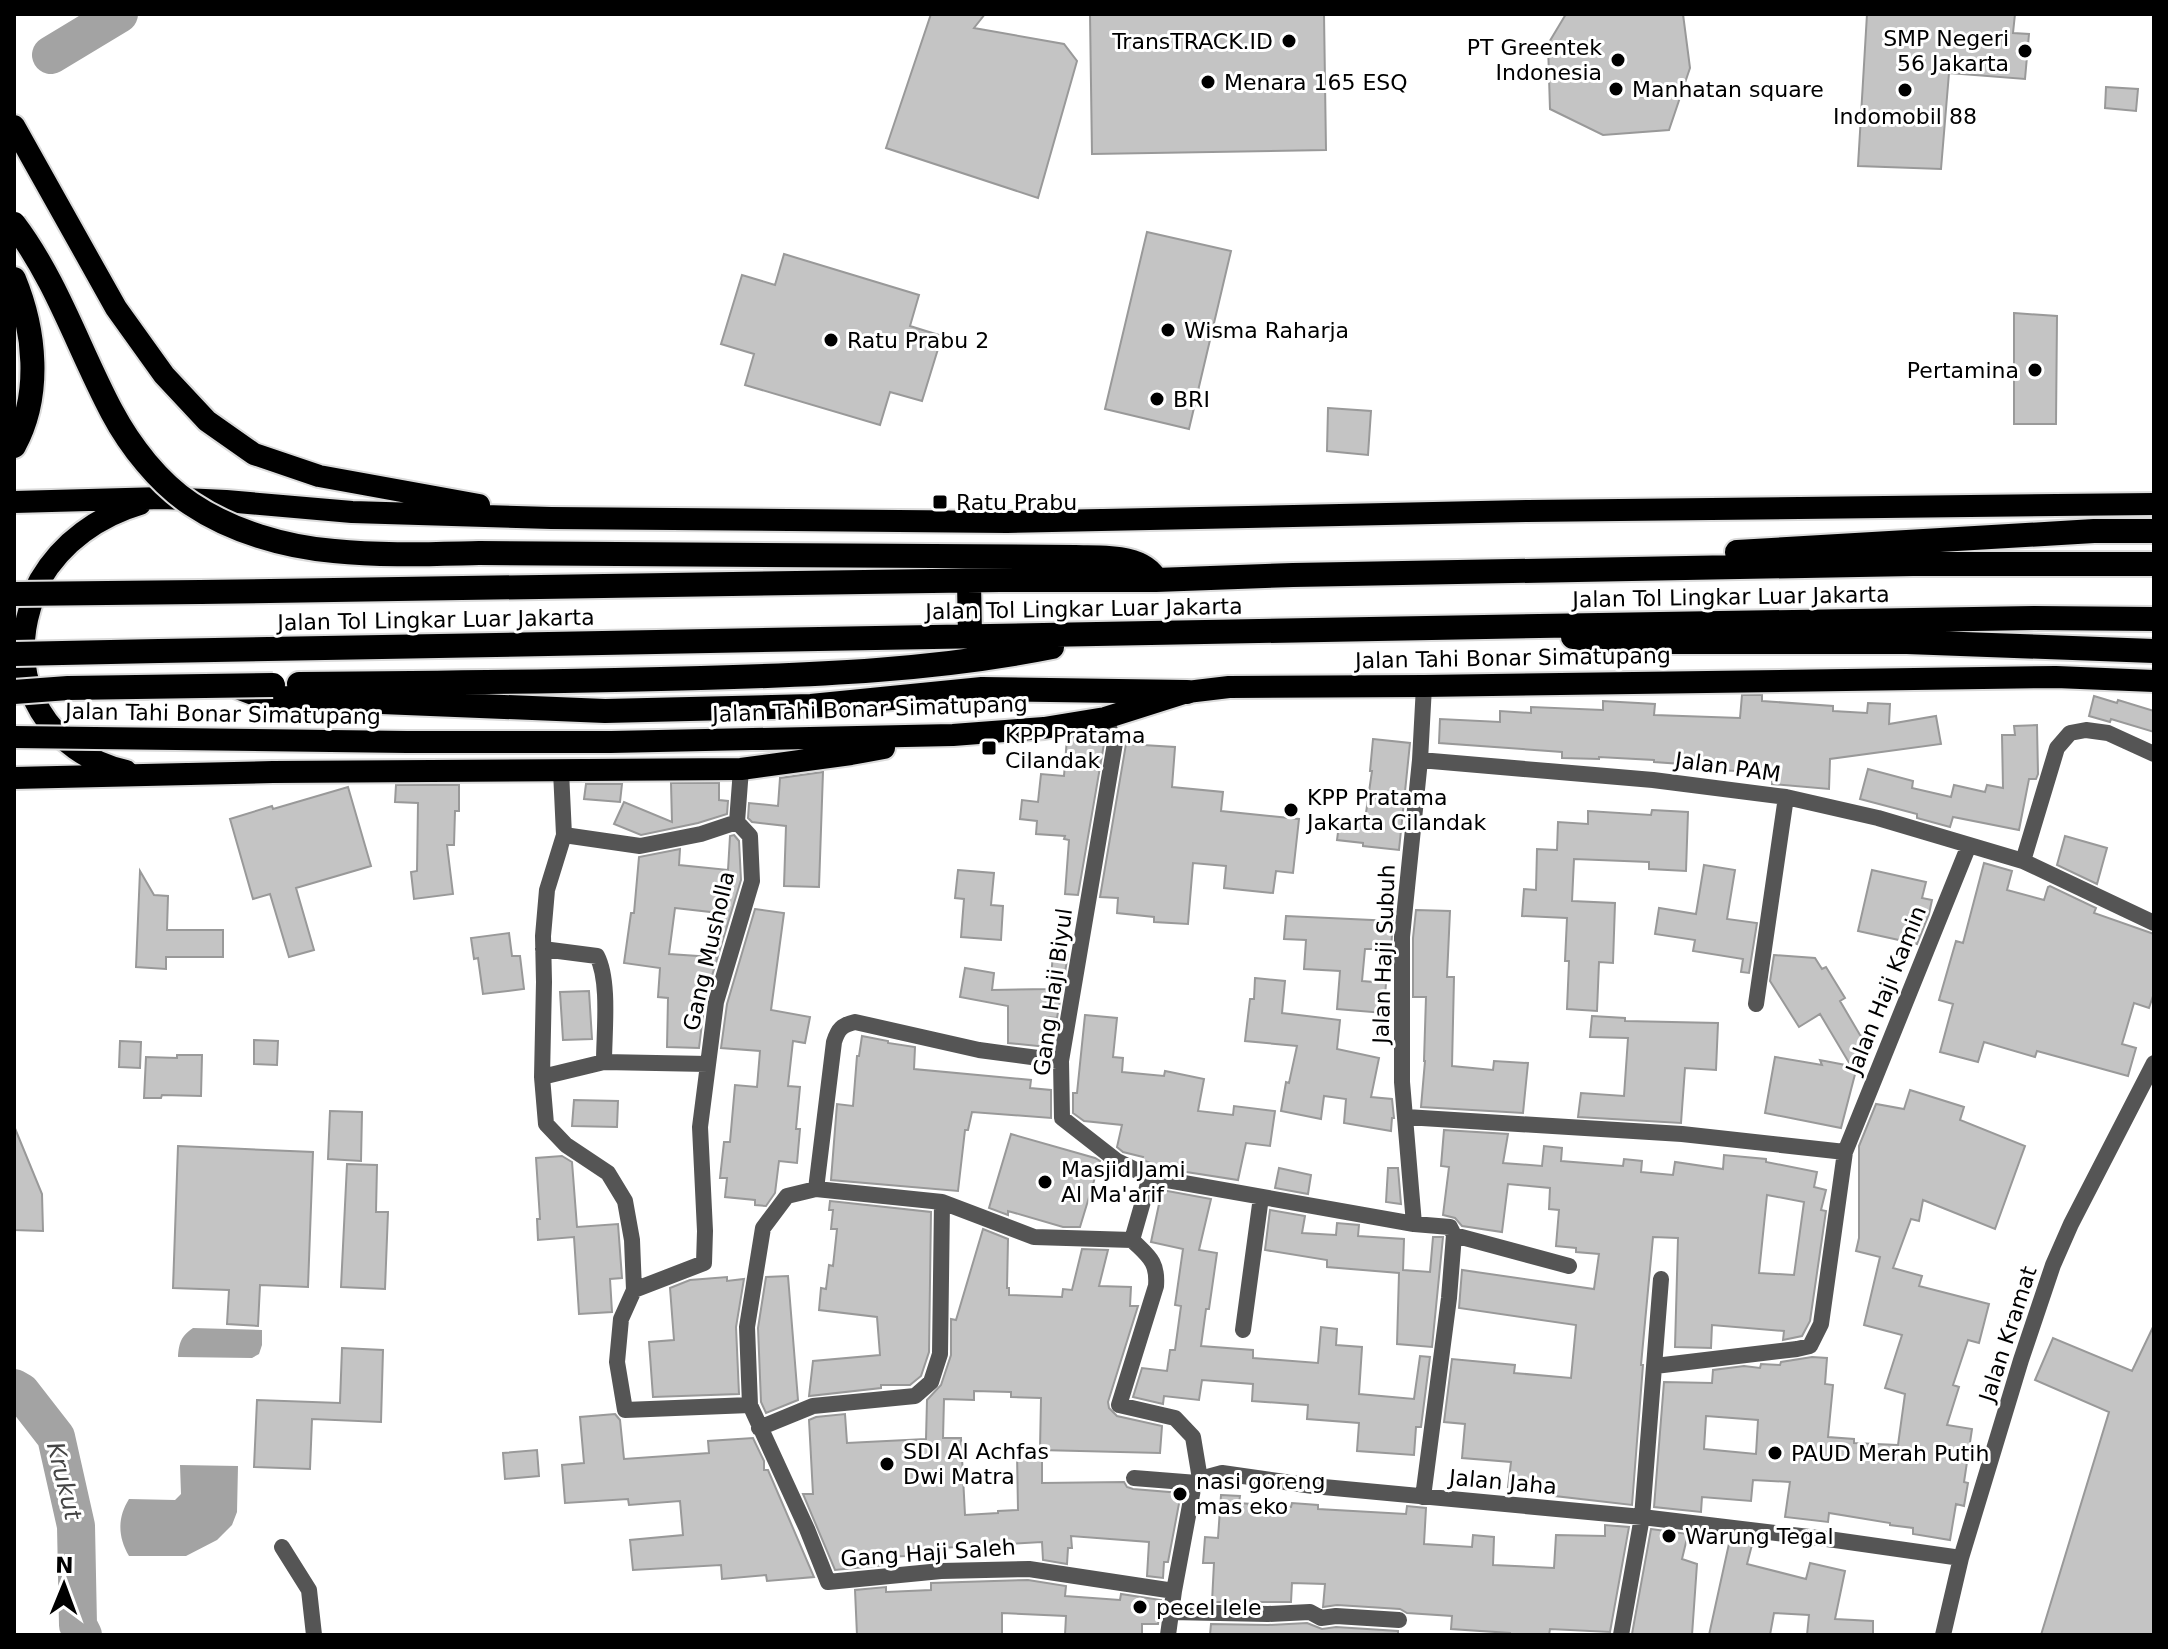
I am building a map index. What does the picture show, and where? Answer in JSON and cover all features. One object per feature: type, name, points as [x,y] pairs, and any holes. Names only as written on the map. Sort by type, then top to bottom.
[{"type":"highway","points":[[14,126],[116,308],[164,375],[207,421],[254,454],[319,476],[551,518]]},
{"type":"highway","points":[[14,224],[45,273],[126,436],[155,472],[190,503],[248,532],[290,544],[332,551],[1075,557],[1137,563],[1151,571],[1156,580]]},
{"type":"highway","points":[[14,279],[24,305],[30,335],[32,376],[30,400],[14,446]]},
{"type":"highway","points":[[151,776],[109,766],[70,745],[49,723],[17,664],[30,608],[40,581],[55,558],[68,544],[104,518],[163,498]]},
{"type":"highway","points":[[14,502],[163,498],[352,512],[551,518],[1042,522],[1499,512],[2154,504]]},
{"type":"highway","points":[[1609,570],[1678,555],[2094,531],[2154,531]]},
{"type":"highway","name":"Jalan Tol Lingkar Luar Jakarta","points":[[14,594],[1156,580],[1913,564],[2154,564]]},
{"type":"highway","points":[[969,581],[970,637]]},
{"type":"highway","name":"Jalan Tol Lingkar Luar Jakarta","points":[[17,664],[556,645],[1539,626],[2154,619]]},
{"type":"highway","points":[[1539,626],[1577,638],[1606,642],[1907,642],[2154,651]]},
{"type":"highway","points":[[14,692],[68,688],[771,676],[950,663],[1117,634]]},
{"type":"highway","name":"Jalan Tahi Bonar Simatupang","points":[[14,737],[611,742],[944,735],[1044,728],[1105,718],[1187,692],[1229,687],[2056,677],[2154,681]]},
{"type":"highway","points":[[234,685],[261,696],[363,703],[605,711],[811,706],[982,689],[1187,692]]},
{"type":"highway","points":[[14,778],[273,772],[741,769],[851,754],[944,735]]},
{"type":"street","name":"Jalan Haji Subuh","points":[[1414,1224],[1402,1082],[1402,937],[1420,760],[1424,686]]},
{"type":"street","name":"Gang Haji Biyul","points":[[1105,718],[1115,743],[1061,1061],[1062,1118],[1117,1161],[1150,1177]]},
{"type":"street","points":[[2023,861],[2057,748],[2070,733],[2086,730],[2108,733],[2154,754]]},
{"type":"street","name":"Jalan PAM","points":[[1420,760],[1653,780],[1786,797],[1878,818],[2023,861],[2154,923]]},
{"type":"street","name":"Gang Musholla","points":[[634,1290],[704,1263],[700,1127],[716,1002],[752,881],[750,836],[737,822],[741,769]]},
{"type":"street","points":[[561,771],[564,835],[547,890],[543,936],[542,1077],[546,1124],[566,1145],[608,1173],[625,1201],[632,1240],[634,1290],[621,1319],[617,1362],[625,1410],[750,1405]]},
{"type":"street","points":[[1756,1004],[1786,797]]},
{"type":"street","points":[[564,835],[640,846],[701,834],[737,822]]},
{"type":"street","name":"Jalan Haji Kamin","points":[[1655,1366],[1810,1346],[1821,1324],[1845,1152],[1969,845]]},
{"type":"street","points":[[543,949],[597,956],[602,965],[605,984],[604,1062]]},
{"type":"street","points":[[816,1189],[834,1042],[843,1025],[855,1022],[979,1050],[1061,1061]]},
{"type":"street","points":[[542,1077],[604,1062],[708,1064]]},
{"type":"street","name":"Jalan Kramat","points":[[1943,1635],[1961,1558],[2053,1265],[2154,1063]]},
{"type":"street","points":[[1406,1117],[1682,1134],[1845,1152]]},
{"type":"street","points":[[1132,1240],[1150,1177],[1414,1224],[1450,1227],[1454,1235],[1445,1329],[1423,1497]]},
{"type":"street","points":[[942,1202],[940,1354],[931,1382],[915,1396],[813,1406],[759,1428],[750,1405],[747,1327],[763,1228],[787,1196],[816,1189],[942,1202],[1034,1237],[1132,1240],[1155,1263],[1157,1274],[1119,1405],[1175,1418],[1193,1437],[1198,1481],[1193,1489],[1168,1635]]},
{"type":"street","points":[[1243,1330],[1261,1197]]},
{"type":"street","points":[[1454,1235],[1569,1266]]},
{"type":"street","points":[[1621,1635],[1642,1517],[1661,1279]]},
{"type":"street","name":"Gang Haji Saleh","points":[[759,1428],[807,1529],[828,1582],[941,1571],[1029,1569],[1174,1591]]},
{"type":"street","name":"Jalan Jaha","points":[[1134,1478],[1198,1481],[1222,1473],[1313,1486],[1642,1517],[1961,1558]]},
{"type":"street","points":[[282,1547],[309,1590],[314,1635]]},
{"type":"street","points":[[1171,1612],[1310,1612],[1321,1618],[1399,1620]]},
{"type":"shaded area","points":[[193,1328],[262,1330],[262,1345],[259,1354],[252,1358],[178,1357],[181,1340]]},
{"type":"shaded area","points":[[180,1465],[238,1466],[237,1512],[232,1525],[217,1540],[186,1556],[129,1556],[120,1528],[122,1513],[129,1499],[175,1500],[181,1494]]},
{"type":"building","points":[[931,14],[985,14],[974,28],[1064,44],[1077,61],[1038,198],[886,148]]},
{"type":"building","name":"Menara 165 ESQ","points":[[1090,14],[1324,14],[1326,150],[1092,154]]},
{"type":"building","name":"Manhatan square","points":[[1566,14],[1683,14],[1690,68],[1669,130],[1603,135],[1550,109],[1548,44]]},
{"type":"building","name":"Indomobil 88","points":[[1867,14],[2015,14],[2013,33],[2029,34],[2025,79],[1949,73],[1941,169],[1858,166]]},
{"type":"building","points":[[2106,87],[2138,89],[2136,111],[2105,108]]},
{"type":"building","name":"Wisma Raharja","points":[[1147,232],[1231,251],[1189,429],[1105,409]]},
{"type":"building","name":"Ratu Prabu 2","points":[[784,254],[919,295],[910,326],[942,336],[922,401],[890,392],[880,425],[745,385],[754,354],[721,344],[742,275],[775,285]]},
{"type":"building","name":"Pertamina","points":[[2014,313],[2057,316],[2056,424],[2014,424]]},
{"type":"building","points":[[1328,408],[1371,411],[1368,455],[1327,451]]},
{"type":"building","points":[[1742,695],[1762,695],[1762,701],[1833,706],[1833,711],[1867,713],[1868,703],[1890,704],[1889,724],[1936,716],[1941,744],[1830,759],[1829,789],[1772,784],[1773,768],[1736,766],[1736,771],[1696,769],[1696,765],[1654,760],[1562,758],[1562,752],[1439,743],[1440,719],[1500,722],[1500,711],[1531,713],[1531,707],[1603,710],[1603,701],[1655,704],[1654,715],[1740,718]]},
{"type":"building","points":[[2094,696],[2154,711],[2154,732],[2089,716]]},
{"type":"building","points":[[2037,725],[2038,774],[2036,779],[2029,779],[2019,830],[1953,817],[1950,827],[1917,818],[1917,814],[1860,799],[1868,769],[1913,781],[1912,788],[1951,797],[1954,785],[1985,792],[1987,785],[2003,788],[2002,735],[2015,735],[2014,726]]},
{"type":"building","points":[[1087,735],[1087,741],[1104,744],[1078,895],[1065,894],[1069,840],[1064,839],[1065,836],[1036,834],[1037,821],[1020,819],[1022,800],[1038,802],[1041,774],[1064,776],[1067,738]]},
{"type":"building","points":[[1373,739],[1410,743],[1399,850],[1337,840],[1340,817],[1365,820]]},
{"type":"building","points":[[1126,744],[1175,747],[1172,787],[1223,792],[1221,811],[1299,819],[1293,873],[1276,871],[1273,893],[1224,888],[1226,866],[1193,863],[1188,924],[1154,922],[1154,917],[1117,913],[1118,898],[1100,897]]},
{"type":"building","points":[[823,772],[819,887],[784,886],[786,826],[752,822],[748,818],[749,803],[778,806],[780,778]]},
{"type":"building","points":[[671,783],[719,783],[719,800],[728,801],[727,814],[641,835],[614,824],[624,802],[672,822]]},
{"type":"building","points":[[586,784],[622,784],[620,802],[584,799]]},
{"type":"building","points":[[396,785],[459,785],[454,845],[447,845],[453,894],[414,899],[411,872],[417,871],[418,803],[395,802]]},
{"type":"building","points":[[348,787],[371,866],[296,888],[314,950],[289,957],[270,894],[253,899],[230,819]]},
{"type":"building","points":[[1652,810],[1688,812],[1686,871],[1649,869],[1649,862],[1574,859],[1572,901],[1615,903],[1613,963],[1599,962],[1597,1011],[1567,1009],[1567,918],[1522,916],[1524,889],[1536,890],[1537,849],[1557,850],[1558,822],[1588,824],[1588,811],[1651,815]]},
{"type":"building","points":[[734,835],[739,841],[741,880],[705,999],[699,1048],[667,1047],[668,998],[658,997],[660,968],[624,963],[631,913],[634,913],[639,857],[680,849],[679,865],[728,870],[730,836]],"holes":[[[675,908],[719,913],[713,957],[669,954]]]},
{"type":"building","points":[[2065,836],[2107,848],[2097,884],[2057,865]]},
{"type":"building","points":[[1984,863],[2012,871],[2007,890],[2044,900],[2050,886],[2096,908],[2094,913],[2154,934],[2154,993],[2149,1008],[2134,1003],[2122,1044],[2136,1048],[2128,1076],[2037,1051],[2035,1057],[1984,1042],[1978,1062],[1940,1052],[1953,1004],[1939,1000],[1956,941],[1963,943]]},
{"type":"building","points":[[1704,865],[1735,870],[1727,919],[1757,923],[1749,973],[1741,972],[1743,959],[1693,951],[1695,940],[1655,934],[1659,908],[1696,914]]},
{"type":"building","points":[[958,870],[994,873],[991,905],[1003,906],[1001,940],[961,937],[964,899],[955,898]]},
{"type":"building","points":[[1872,870],[1926,882],[1922,898],[1932,900],[1917,944],[1858,931]]},
{"type":"building","points":[[140,871],[154,895],[168,896],[167,930],[223,930],[223,957],[166,957],[166,969],[136,967]]},
{"type":"building","points":[[755,909],[784,913],[771,1010],[810,1017],[805,1043],[793,1041],[788,1086],[800,1087],[797,1163],[779,1161],[775,1193],[766,1206],[755,1205],[755,1200],[725,1197],[727,1178],[720,1178],[724,1142],[730,1142],[735,1085],[757,1087],[760,1051],[721,1048],[727,1004]]},
{"type":"building","points":[[1416,910],[1450,911],[1447,977],[1454,977],[1452,1066],[1493,1070],[1494,1061],[1528,1063],[1523,1113],[1421,1107],[1426,997],[1413,997]]},
{"type":"building","points":[[1286,916],[1393,921],[1391,949],[1365,949],[1362,981],[1386,983],[1384,1013],[1337,1009],[1340,971],[1304,969],[1306,940],[1284,939]]},
{"type":"building","points":[[509,933],[512,956],[520,956],[524,989],[483,994],[478,958],[474,959],[471,938]]},
{"type":"building","points":[[1053,954],[1068,955],[1057,1018],[1047,1017],[1047,1047],[1008,1043],[1008,1006],[960,997],[965,968],[994,973],[992,990],[1050,989]]},
{"type":"building","points":[[1774,955],[1815,958],[1822,969],[1826,967],[1845,998],[1840,1001],[1860,1035],[1873,1039],[1867,1061],[1859,1059],[1841,1128],[1765,1113],[1775,1057],[1822,1065],[1820,1060],[1851,1066],[1820,1014],[1799,1027],[1770,981]]},
{"type":"building","points":[[1255,978],[1285,981],[1282,1013],[1340,1020],[1337,1049],[1379,1058],[1371,1097],[1392,1099],[1394,1118],[1391,1131],[1344,1123],[1346,1099],[1324,1096],[1321,1119],[1281,1111],[1297,1046],[1245,1041]]},
{"type":"building","points":[[589,991],[592,1039],[563,1040],[560,992]]},
{"type":"building","points":[[1085,1015],[1117,1018],[1113,1057],[1123,1058],[1122,1072],[1164,1076],[1165,1071],[1204,1079],[1198,1111],[1233,1115],[1234,1106],[1275,1111],[1270,1146],[1246,1143],[1238,1180],[1167,1169],[1142,1160],[1143,1157],[1123,1152],[1117,1147],[1122,1125],[1084,1121],[1073,1113],[1073,1093],[1077,1093]]},
{"type":"building","points":[[1592,1016],[1625,1018],[1625,1021],[1718,1023],[1716,1070],[1685,1068],[1681,1123],[1578,1117],[1581,1093],[1624,1096],[1628,1038],[1590,1037]]},
{"type":"building","points":[[862,1036],[915,1047],[914,1069],[1031,1080],[1030,1088],[1051,1090],[1051,1118],[972,1112],[968,1130],[965,1130],[958,1191],[831,1180],[837,1104],[853,1106],[857,1056]]},
{"type":"building","points":[[254,1040],[278,1041],[277,1065],[254,1064]]},
{"type":"building","points":[[120,1041],[141,1042],[140,1068],[119,1067]]},
{"type":"building","points":[[177,1055],[202,1055],[201,1096],[144,1098],[146,1057],[177,1058]]},
{"type":"building","points":[[1910,1090],[1964,1107],[1960,1120],[2025,1146],[1995,1229],[1923,1200],[1919,1221],[1911,1219],[1893,1268],[1922,1276],[1919,1286],[1989,1304],[1979,1343],[1968,1340],[1953,1385],[1959,1387],[1947,1425],[1972,1429],[1964,1482],[1968,1483],[1964,1506],[1956,1504],[1950,1540],[1913,1534],[1913,1528],[1829,1513],[1828,1522],[1785,1517],[1790,1482],[1753,1480],[1751,1501],[1702,1497],[1701,1512],[1654,1507],[1664,1382],[1712,1383],[1713,1370],[1744,1366],[1760,1368],[1761,1364],[1780,1365],[1781,1362],[1812,1357],[1827,1358],[1825,1384],[1833,1385],[1828,1437],[1854,1439],[1854,1443],[1898,1445],[1905,1394],[1885,1388],[1902,1335],[1864,1325],[1880,1257],[1856,1251],[1859,1238],[1859,1146],[1876,1104],[1904,1109]],"holes":[[[1706,1416],[1758,1420],[1756,1454],[1704,1449]]]},
{"type":"building","points":[[574,1100],[618,1101],[617,1127],[572,1126]]},
{"type":"building","points":[[330,1111],[362,1112],[361,1161],[328,1159]]},
{"type":"building","points":[[14,1126],[42,1194],[43,1231],[14,1230]]},
{"type":"building","points":[[1444,1130],[1508,1134],[1503,1163],[1542,1166],[1544,1146],[1562,1148],[1561,1161],[1623,1166],[1624,1159],[1642,1161],[1641,1172],[1673,1175],[1675,1162],[1723,1169],[1724,1155],[1766,1159],[1766,1162],[1817,1172],[1814,1187],[1826,1190],[1821,1210],[1826,1211],[1810,1321],[1802,1336],[1783,1340],[1784,1331],[1712,1325],[1711,1348],[1675,1347],[1678,1238],[1653,1237],[1632,1505],[1555,1496],[1555,1491],[1508,1487],[1511,1462],[1462,1458],[1465,1424],[1444,1422],[1452,1359],[1515,1365],[1514,1373],[1571,1378],[1576,1325],[1459,1308],[1462,1270],[1594,1289],[1599,1254],[1556,1246],[1559,1210],[1549,1209],[1550,1188],[1508,1184],[1502,1232],[1462,1226],[1455,1218],[1443,1215],[1449,1167],[1441,1166]],"holes":[[[1767,1195],[1804,1202],[1794,1275],[1759,1273]]]},
{"type":"building","name":"Masjid Jami Al Ma'arif","points":[[1011,1134],[1100,1161],[1080,1227],[1063,1227],[989,1208]]},
{"type":"building","points":[[178,1146],[313,1152],[308,1287],[260,1285],[258,1326],[227,1324],[229,1290],[173,1288]]},
{"type":"building","points":[[562,1156],[572,1162],[577,1227],[618,1224],[622,1278],[610,1279],[612,1312],[579,1314],[574,1237],[538,1240],[537,1219],[540,1219],[536,1158]]},
{"type":"building","points":[[347,1164],[377,1165],[376,1212],[388,1212],[385,1289],[341,1287]]},
{"type":"building","points":[[1279,1168],[1311,1175],[1308,1194],[1275,1188]]},
{"type":"building","points":[[1388,1168],[1398,1168],[1401,1204],[1386,1202]]},
{"type":"building","points":[[1162,1190],[1211,1199],[1199,1250],[1217,1253],[1201,1346],[1253,1350],[1253,1358],[1318,1363],[1321,1327],[1337,1329],[1336,1345],[1362,1347],[1359,1394],[1414,1399],[1420,1356],[1430,1357],[1421,1427],[1416,1427],[1414,1455],[1357,1451],[1359,1423],[1307,1419],[1308,1405],[1252,1401],[1253,1384],[1202,1380],[1199,1400],[1164,1396],[1163,1404],[1133,1397],[1142,1368],[1167,1371],[1170,1350],[1175,1350],[1181,1306],[1175,1305],[1183,1249],[1151,1242]]},
{"type":"building","points":[[830,1201],[931,1212],[929,1352],[921,1376],[910,1385],[881,1385],[881,1388],[809,1396],[813,1361],[880,1355],[877,1317],[819,1310],[821,1288],[826,1289],[829,1265],[833,1266],[837,1229],[831,1229],[833,1210],[829,1210]]},
{"type":"building","points":[[1270,1210],[1305,1216],[1302,1233],[1336,1235],[1337,1223],[1359,1225],[1358,1236],[1404,1239],[1403,1270],[1430,1272],[1433,1237],[1443,1237],[1432,1347],[1397,1344],[1399,1273],[1327,1267],[1327,1260],[1265,1250]]},
{"type":"building","points":[[983,1229],[1008,1239],[1009,1295],[1062,1297],[1063,1289],[1072,1290],[1082,1249],[1108,1250],[1099,1286],[1131,1287],[1130,1306],[1138,1306],[1108,1402],[1109,1408],[1117,1416],[1162,1426],[1160,1453],[1040,1450],[1041,1398],[1011,1397],[1011,1392],[974,1391],[974,1400],[944,1399],[943,1438],[961,1438],[965,1515],[1018,1510],[1017,1453],[1042,1453],[1042,1483],[1124,1482],[1133,1489],[1181,1493],[1163,1578],[1147,1576],[1149,1542],[1071,1536],[1072,1548],[1068,1548],[1067,1564],[1043,1560],[1042,1542],[906,1550],[906,1556],[885,1557],[885,1565],[835,1570],[803,1494],[813,1494],[809,1420],[845,1414],[847,1443],[926,1439],[927,1400],[941,1385],[951,1355],[951,1319],[956,1320]]},
{"type":"building","points":[[788,1276],[798,1400],[766,1413],[761,1402],[758,1328],[766,1277]]},
{"type":"building","points":[[727,1277],[727,1281],[744,1279],[736,1327],[739,1394],[653,1397],[649,1342],[674,1340],[670,1288],[690,1280]]},
{"type":"building","points":[[2154,1325],[2154,1635],[2041,1635],[2109,1412],[2035,1380],[2053,1338],[2132,1371]]},
{"type":"building","points":[[342,1348],[383,1350],[381,1422],[312,1419],[310,1469],[254,1467],[257,1400],[340,1403]]},
{"type":"building","points":[[615,1414],[620,1420],[624,1459],[709,1453],[708,1441],[753,1438],[764,1461],[764,1470],[768,1470],[814,1577],[767,1581],[766,1575],[722,1579],[721,1565],[633,1570],[630,1540],[683,1535],[680,1501],[629,1505],[628,1499],[565,1503],[562,1465],[584,1463],[580,1417]]},
{"type":"building","points":[[537,1450],[539,1476],[505,1479],[503,1453]]},
{"type":"building","points":[[1221,1495],[1240,1496],[1239,1503],[1291,1507],[1292,1503],[1318,1505],[1318,1509],[1406,1514],[1407,1506],[1426,1508],[1424,1544],[1472,1547],[1473,1535],[1494,1537],[1493,1565],[1554,1568],[1556,1535],[1605,1536],[1605,1525],[1629,1527],[1610,1632],[1550,1629],[1549,1635],[1510,1635],[1451,1629],[1452,1616],[1407,1613],[1400,1609],[1323,1607],[1325,1584],[1292,1583],[1291,1602],[1212,1602],[1214,1563],[1203,1563],[1205,1537],[1218,1538]]},
{"type":"building","points":[[1651,1529],[1688,1534],[1682,1559],[1697,1564],[1692,1635],[1632,1634]]},
{"type":"building","points":[[1730,1539],[1753,1541],[1747,1564],[1806,1579],[1810,1563],[1845,1571],[1835,1619],[1873,1621],[1873,1635],[1807,1635],[1809,1615],[1774,1613],[1770,1635],[1709,1635]]},
{"type":"building","points":[[1028,1580],[1066,1586],[1065,1596],[1120,1600],[1121,1594],[1161,1600],[1158,1624],[1142,1624],[1142,1635],[1065,1635],[1066,1616],[1002,1613],[1002,1635],[857,1635],[855,1590],[886,1587],[886,1592],[931,1590],[931,1583]]},
{"type":"building","points":[[1307,1623],[1322,1629],[1398,1631],[1398,1635],[1210,1635],[1211,1624]]},
{"type":"waterway","points":[[51,55],[119,14]]},
{"type":"waterway","name":"Krukut","points":[[14,1388],[21,1392],[56,1437],[76,1526],[78,1625],[83,1635]]},
{"type":"place","name":"TransTRACK.ID","points":[[1289,41]]},
{"type":"place","name":"SMP Negeri 56 Jakarta","points":[[2025,51]]},
{"type":"place","name":"PT Greentek Indonesia","points":[[1618,60]]},
{"type":"place","name":"Menara 165 ESQ","points":[[1208,82]]},
{"type":"place","name":"Manhatan square","points":[[1616,89]]},
{"type":"place","name":"Indomobil 88","points":[[1905,90]]},
{"type":"place","name":"Wisma Raharja","points":[[1168,330]]},
{"type":"place","name":"Ratu Prabu 2","points":[[831,340]]},
{"type":"place","name":"Pertamina","points":[[2035,370]]},
{"type":"place","name":"BRI","points":[[1157,399]]},
{"type":"place","name":"Ratu Prabu","points":[[940,502]]},
{"type":"place","name":"KPP Pratama Cilandak","points":[[989,748]]},
{"type":"place","name":"KPP Pratama Jakarta Cilandak","points":[[1291,810]]},
{"type":"place","name":"Masjid Jami Al Ma'arif","points":[[1045,1182]]},
{"type":"place","name":"PAUD Merah Putih","points":[[1775,1453]]},
{"type":"place","name":"SDI Al Achfas Dwi Matra","points":[[887,1464]]},
{"type":"place","name":"nasi goreng mas eko","points":[[1180,1494]]},
{"type":"place","name":"Warung Tegal","points":[[1669,1536]]},
{"type":"place","name":"pecel lele","points":[[1140,1607]]}]
